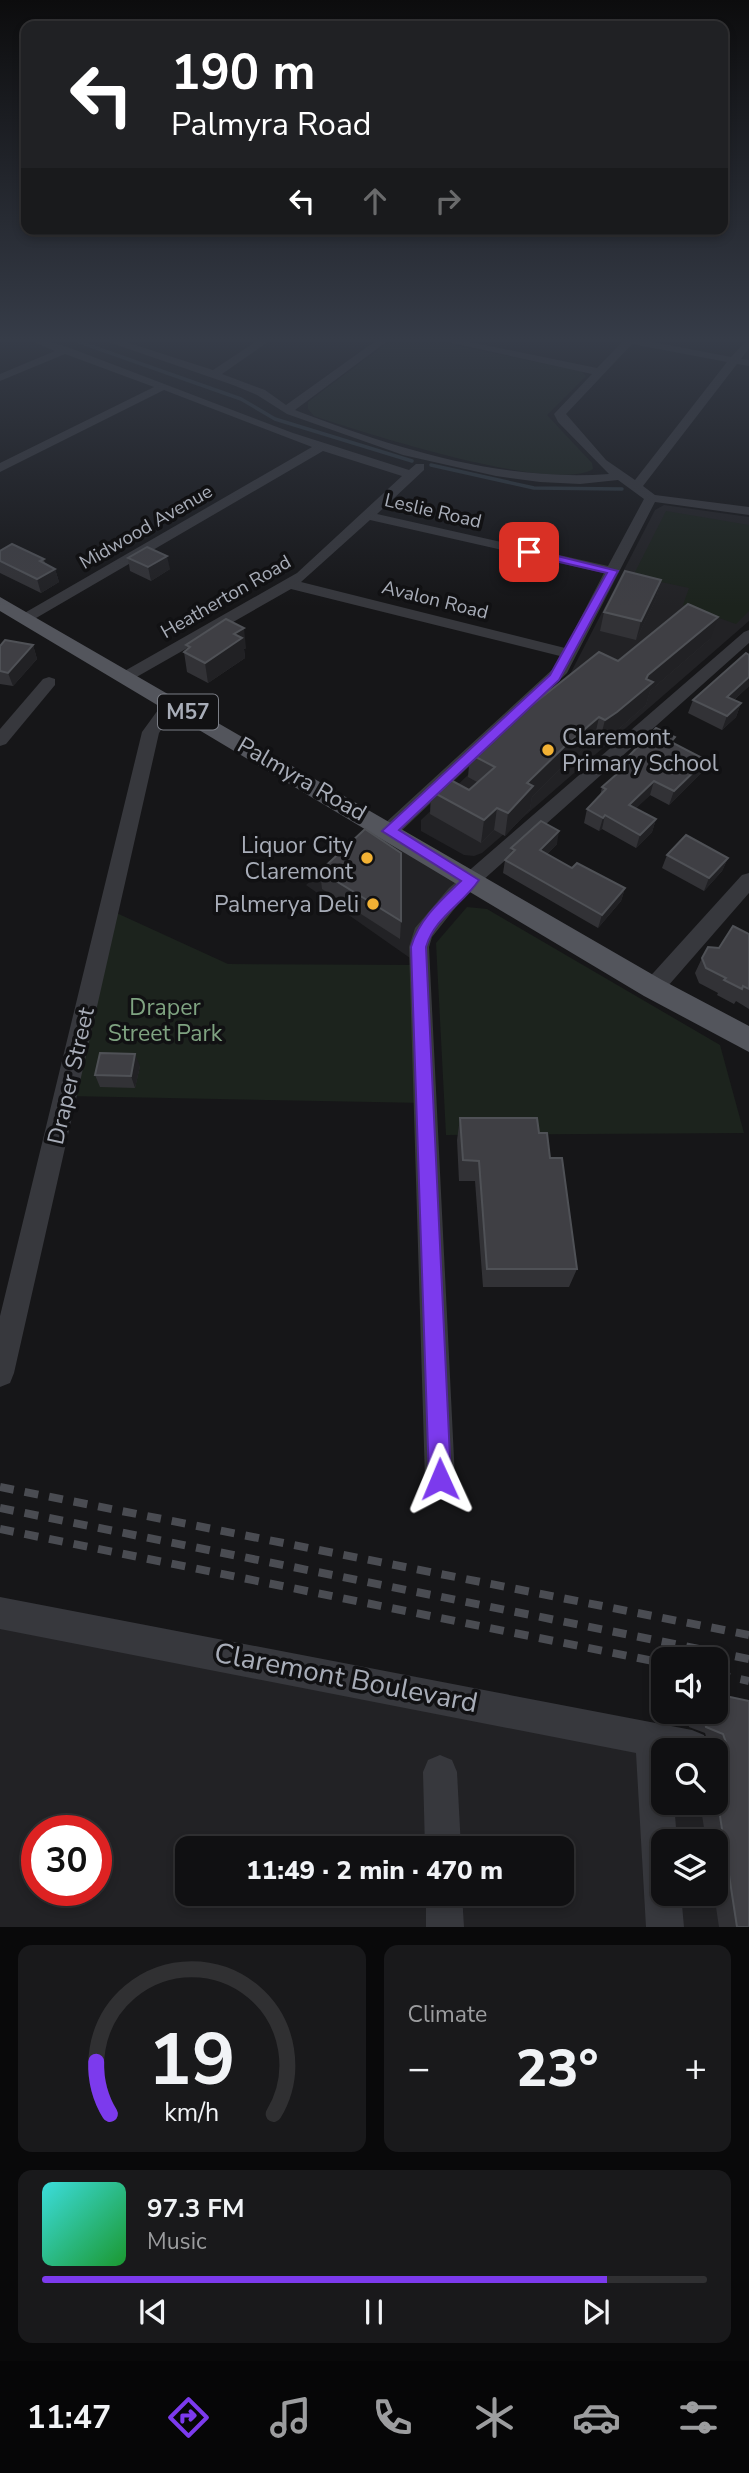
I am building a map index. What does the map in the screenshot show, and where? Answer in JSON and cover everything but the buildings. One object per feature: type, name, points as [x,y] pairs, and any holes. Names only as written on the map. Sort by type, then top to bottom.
[{"type":"main road","name":"Palmyra Road","points":[[0,603],[653,988],[749,1040]]},
{"type":"street","points":[[0,468],[82,427]]},
{"type":"street","points":[[269,427],[321,447],[411,475]]},
{"type":"street","points":[[338,427],[429,457],[480,469],[533,475],[617,477]]},
{"type":"street","points":[[570,427],[617,477],[637,486],[650,498],[749,511]]},
{"type":"street","points":[[637,486],[682,427]]},
{"type":"street","name":"Midwood Avenue","points":[[26,618],[321,447]]},
{"type":"street","name":"Heatherton Road","points":[[127,676],[290,584],[368,516],[429,457]]},
{"type":"street","points":[[389,831],[555,677],[570,654],[650,498]]},
{"type":"street","name":"Leslie Road","points":[[368,516],[613,571]]},
{"type":"street","name":"Avalon Road","points":[[290,584],[570,654]]},
{"type":"street","points":[[440,1479],[419,947],[422,934],[439,912],[471,880],[749,635]]},
{"type":"street","points":[[730,652],[749,661]]},
{"type":"street","points":[[0,740],[50,682]]},
{"type":"street","name":"Draper Street","points":[[0,1373],[151,732],[172,703]]},
{"type":"street","points":[[653,988],[749,880]]},
{"type":"street","name":"Claremont Boulevard","points":[[0,1613],[219,1653],[651,1739]]},
{"type":"street","points":[[440,1772],[443,1836]]},
{"type":"street","points":[[657,1815],[665,1927]]},
{"type":"street","points":[[445,1906],[446,1927]]},
{"type":"shaded area","name":"Claremont Primary School","points":[[664,505],[749,517],[749,621],[482,853],[464,855],[421,831],[421,820],[567,680],[655,510]]},
{"type":"shaded area","points":[[375,823],[472,880],[441,908],[420,965],[306,885]]},
{"type":"shaded area","points":[[0,1613],[651,1739],[651,1815],[719,1815],[723,1829],[651,1829],[651,1906],[728,1906],[728,1847],[749,1927],[0,1927]]},
{"type":"green space","points":[[347,427],[558,427],[592,463],[593,469],[571,475],[539,474],[457,458]]},
{"type":"green space","points":[[666,511],[749,525],[749,611],[736,624],[683,605],[689,588],[633,576]]},
{"type":"green space","points":[[467,907],[487,909],[720,1045],[744,1133],[446,1135],[436,943]]},
{"type":"green space","name":"Draper Street Park","points":[[110,910],[228,964],[420,965],[425,1103],[67,1096]]},
{"type":"waterway","points":[[301,427],[412,461]]},
{"type":"waterway","points":[[431,465],[534,488],[622,489]]},
{"type":"railway","points":[[0,1487],[749,1635]]},
{"type":"railway","points":[[0,1508],[749,1659]]},
{"type":"railway","points":[[0,1529],[651,1661]]},
{"type":"railway","points":[[728,1677],[749,1681]]},
{"type":"place","name":"Claremont Primary School","points":[[548,750]]},
{"type":"place","name":"Liquor City Claremont","points":[[367,858]]},
{"type":"place","name":"Palmerya Deli","points":[[373,904]]},
{"type":"route","points":[[440,1479],[419,947],[422,934],[439,912],[471,880],[389,831],[555,677],[570,654],[613,571],[529,552]]}]
